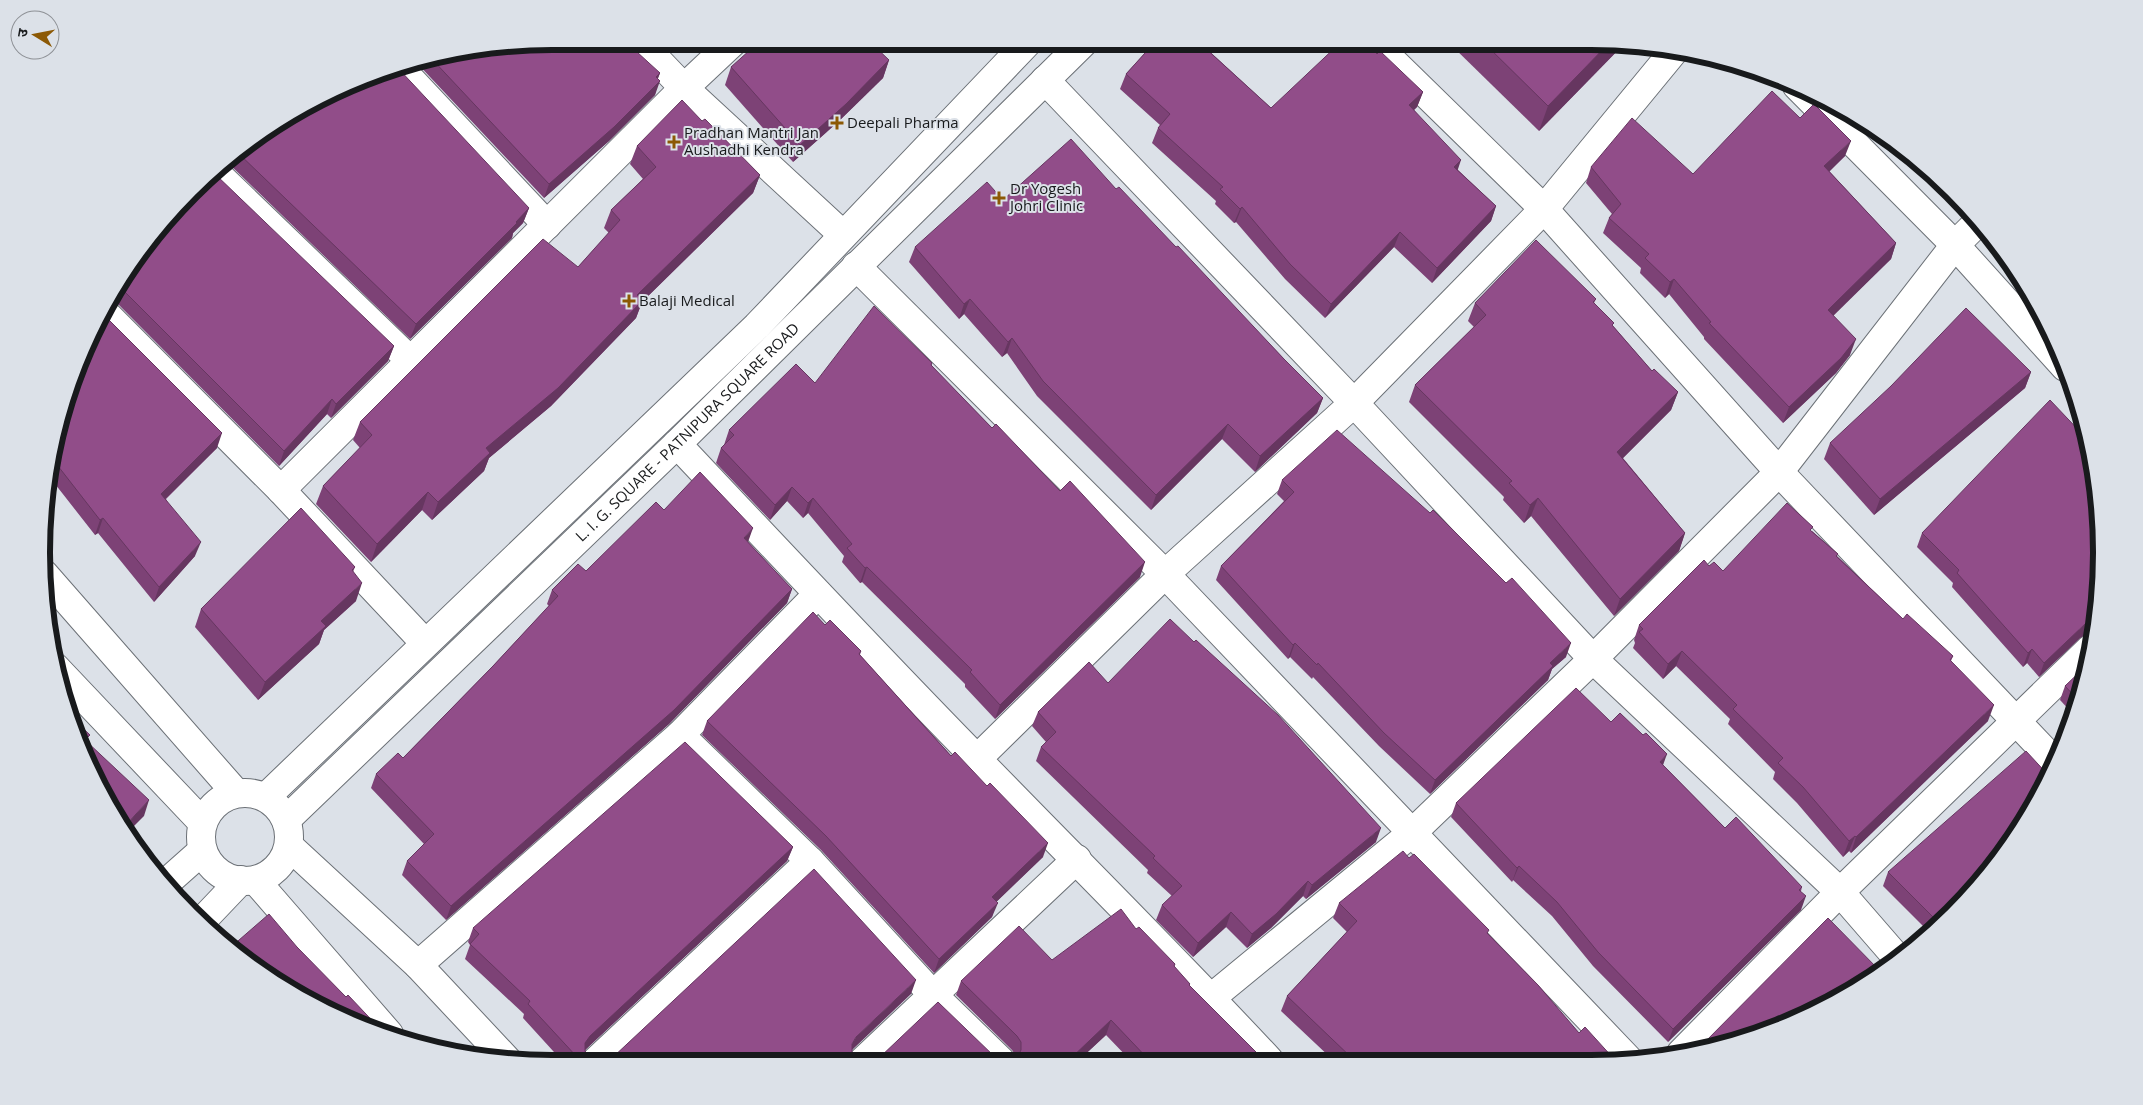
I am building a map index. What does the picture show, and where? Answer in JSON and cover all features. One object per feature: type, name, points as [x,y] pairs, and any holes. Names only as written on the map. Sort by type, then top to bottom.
[{"type":"street","points":[[648,50],[684,88],[842,234]]},
{"type":"street","points":[[281,490],[684,88],[724,50]]},
{"type":"street","name":"L. I. G. SQUARE - PATNIPURA SQUARE ROAD","points":[[266,797],[424,643],[757,326],[842,234],[1020,50]]},
{"type":"street","name":"L. I. G. SQUARE - PATNIPURA SQUARE ROAD","points":[[288,833],[856,266],[1076,50]]},
{"type":"street","points":[[1380,50],[1544,208],[1779,472],[2050,757]]},
{"type":"street","points":[[978,760],[1165,574],[1354,403],[1544,208],[1669,56]]},
{"type":"street","points":[[404,73],[547,225]]},
{"type":"street","points":[[1045,80],[1354,403],[1593,659],[1840,892],[1893,953]]},
{"type":"street","points":[[1813,102],[1955,245],[2051,352]]},
{"type":"street","points":[[219,177],[411,361]]},
{"type":"street","points":[[1211,998],[1413,832],[1593,659],[1779,472],[1955,245],[1973,227]]},
{"type":"street","points":[[856,266],[1165,574],[1623,1054]]},
{"type":"street","points":[[109,317],[281,490],[424,643]]},
{"type":"street","points":[[677,444],[818,594],[978,760],[1077,859],[1264,1055]]},
{"type":"street","points":[[51,582],[236,793]]},
{"type":"street","points":[[418,965],[680,735],[818,594]]},
{"type":"street","points":[[1688,1045],[1840,892],[2082,657]]},
{"type":"street","points":[[66,679],[202,822]]},
{"type":"street","points":[[680,735],[810,861],[933,994],[995,1055]]},
{"type":"street","points":[[288,833],[280,864],[273,872],[248,880],[228,878],[216,872],[202,851],[200,838],[202,822],[210,809],[222,798],[236,793],[252,792],[266,797],[278,807],[288,833],[418,965],[500,1052]]},
{"type":"street","points":[[171,879],[202,851]]},
{"type":"street","points":[[869,1055],[1077,859]]},
{"type":"street","points":[[602,1055],[810,861]]},
{"type":"street","points":[[207,917],[248,880]]},
{"type":"street","points":[[248,880],[380,1024]]},
{"type":"building","points":[[635,50],[660,73],[656,77],[660,81],[614,127],[549,184],[436,64],[487,54],[520,51]]},
{"type":"building","points":[[750,50],[878,50],[889,60],[846,104],[800,145],[731,67]]},
{"type":"building","points":[[1148,50],[1207,50],[1271,108],[1333,50],[1373,50],[1377,54],[1380,51],[1423,92],[1409,105],[1461,160],[1454,167],[1496,206],[1437,268],[1400,232],[1331,304],[1290,264],[1242,207],[1240,209],[1220,189],[1223,187],[1158,128],[1170,114],[1126,74]]},
{"type":"building","points":[[1491,50],[1602,50],[1548,106]]},
{"type":"building","points":[[403,73],[529,208],[517,223],[416,324],[243,157],[301,117],[360,88]]},
{"type":"building","points":[[1772,91],[1800,118],[1814,104],[1851,141],[1824,166],[1896,243],[1828,310],[1856,339],[1841,358],[1789,407],[1709,323],[1711,322],[1674,279],[1670,282],[1645,258],[1649,254],[1609,218],[1621,204],[1591,167],[1632,118],[1693,174]]},
{"type":"building","points":[[682,100],[702,121],[705,119],[760,175],[637,295],[643,300],[558,388],[486,448],[490,453],[438,502],[428,492],[377,544],[323,486],[372,435],[360,422],[543,239],[578,267],[620,220],[611,210],[656,167],[637,146]]},
{"type":"building","points":[[1071,139],[1116,189],[1119,187],[1176,247],[1178,246],[1323,398],[1260,456],[1228,424],[1156,495],[1043,381],[1012,338],[1008,342],[970,299],[964,304],[915,247],[987,182],[1003,200]]},
{"type":"building","points":[[218,177],[394,346],[336,404],[332,399],[284,451],[124,291],[175,221]]},
{"type":"building","points":[[1536,240],[1596,299],[1593,302],[1614,323],[1612,325],[1652,371],[1654,369],[1678,392],[1617,452],[1685,533],[1620,599],[1538,498],[1530,505],[1509,483],[1512,481],[1415,385],[1486,315],[1475,303]]},
{"type":"building","points":[[874,306],[932,363],[931,365],[992,428],[996,424],[1060,491],[1070,481],[1145,562],[1000,705],[970,672],[972,670],[867,567],[865,568],[847,548],[852,544],[813,498],[808,503],[792,487],[775,505],[721,448],[734,435],[729,430],[796,364],[815,383]]},
{"type":"building","points":[[1966,308],[2031,372],[1880,499],[1830,443],[1891,386]]},
{"type":"building","points":[[108,319],[222,433],[161,494],[201,542],[159,587],[103,518],[100,520],[58,466],[67,422],[77,391],[88,360]]},
{"type":"building","points":[[2050,400],[2078,429],[2089,487],[2093,552],[2088,622],[2044,663],[2032,649],[2028,653],[1957,573],[1959,570],[1922,533]]},
{"type":"building","points":[[1337,430],[1430,513],[1433,510],[1506,583],[1512,578],[1571,643],[1550,663],[1553,666],[1435,780],[1384,733],[1318,663],[1317,665],[1295,643],[1293,645],[1221,566],[1294,492],[1282,480]]},
{"type":"building","points":[[700,472],[753,528],[744,538],[792,589],[674,710],[451,906],[407,861],[434,834],[376,774],[398,753],[403,758],[493,666],[558,596],[552,590],[578,564],[586,571],[656,502],[664,510]]},
{"type":"building","points":[[1787,503],[1813,527],[1810,530],[1838,554],[1836,556],[1903,619],[1907,614],[1953,656],[1950,660],[1994,705],[1856,837],[1849,841],[1803,787],[1778,763],[1783,758],[1733,709],[1737,705],[1682,651],[1668,664],[1639,632],[1643,629],[1639,625],[1704,560],[1709,566],[1714,562],[1723,571]]},
{"type":"building","points":[[301,508],[355,567],[352,570],[362,583],[321,621],[326,626],[265,682],[201,609]]},
{"type":"building","points":[[813,612],[825,625],[830,620],[861,651],[859,654],[951,756],[955,752],[987,786],[990,783],[1048,843],[992,897],[998,903],[939,959],[826,836],[707,721]]},
{"type":"building","points":[[1170,619],[1194,642],[1196,640],[1278,715],[1381,828],[1312,885],[1308,881],[1276,914],[1252,934],[1231,912],[1198,943],[1162,905],[1182,886],[1153,858],[1155,856],[1041,747],[1056,732],[1038,712],[1089,662],[1108,683]]},
{"type":"building","points":[[2078,673],[2072,694],[2065,686]]},
{"type":"building","points":[[1576,688],[1611,722],[1620,713],[1643,735],[1646,733],[1667,754],[1660,762],[1725,828],[1736,817],[1802,887],[1799,890],[1806,896],[1673,1029],[1598,952],[1557,902],[1519,866],[1517,868],[1456,803]]},
{"type":"building","points":[[82,727],[90,735],[86,739]]},
{"type":"building","points":[[87,742],[149,800],[129,822],[117,804]]},
{"type":"building","points":[[685,742],[793,847],[590,1036],[585,1043],[587,1055],[575,1055],[528,1004],[530,1001],[470,944],[479,934],[473,928]]},
{"type":"building","points":[[2026,751],[2043,770],[2026,804],[1989,858],[1968,884],[1935,919],[1888,872]]},
{"type":"building","points":[[1403,851],[1409,858],[1414,854],[1489,930],[1487,933],[1538,985],[1579,1033],[1585,1027],[1610,1054],[1349,1055],[1287,996],[1357,921],[1339,903]]},
{"type":"building","points":[[814,869],[916,980],[856,1037],[852,1044],[854,1055],[615,1055]]},
{"type":"building","points":[[1121,909],[1136,929],[1139,927],[1175,964],[1174,966],[1189,985],[1259,1055],[1144,1055],[1111,1020],[1074,1055],[1018,1055],[1021,1050],[1021,1042],[1017,1036],[961,981],[1019,926],[1052,960]]},
{"type":"building","points":[[269,914],[297,947],[373,1022],[301,988],[236,942]]},
{"type":"building","points":[[1828,918],[1875,966],[1842,988],[1783,1017],[1706,1041]]},
{"type":"building","points":[[938,1002],[993,1055],[882,1055]]},
{"type":"place","name":"Deepali Pharma","points":[[837,123]]},
{"type":"place","name":"Pradhan Mantri Jan Aushadhi Kendra","points":[[674,142]]},
{"type":"place","name":"Dr Yogesh Johri Clinic","points":[[999,198]]},
{"type":"place","name":"Balaji Medical","points":[[629,301]]}]
